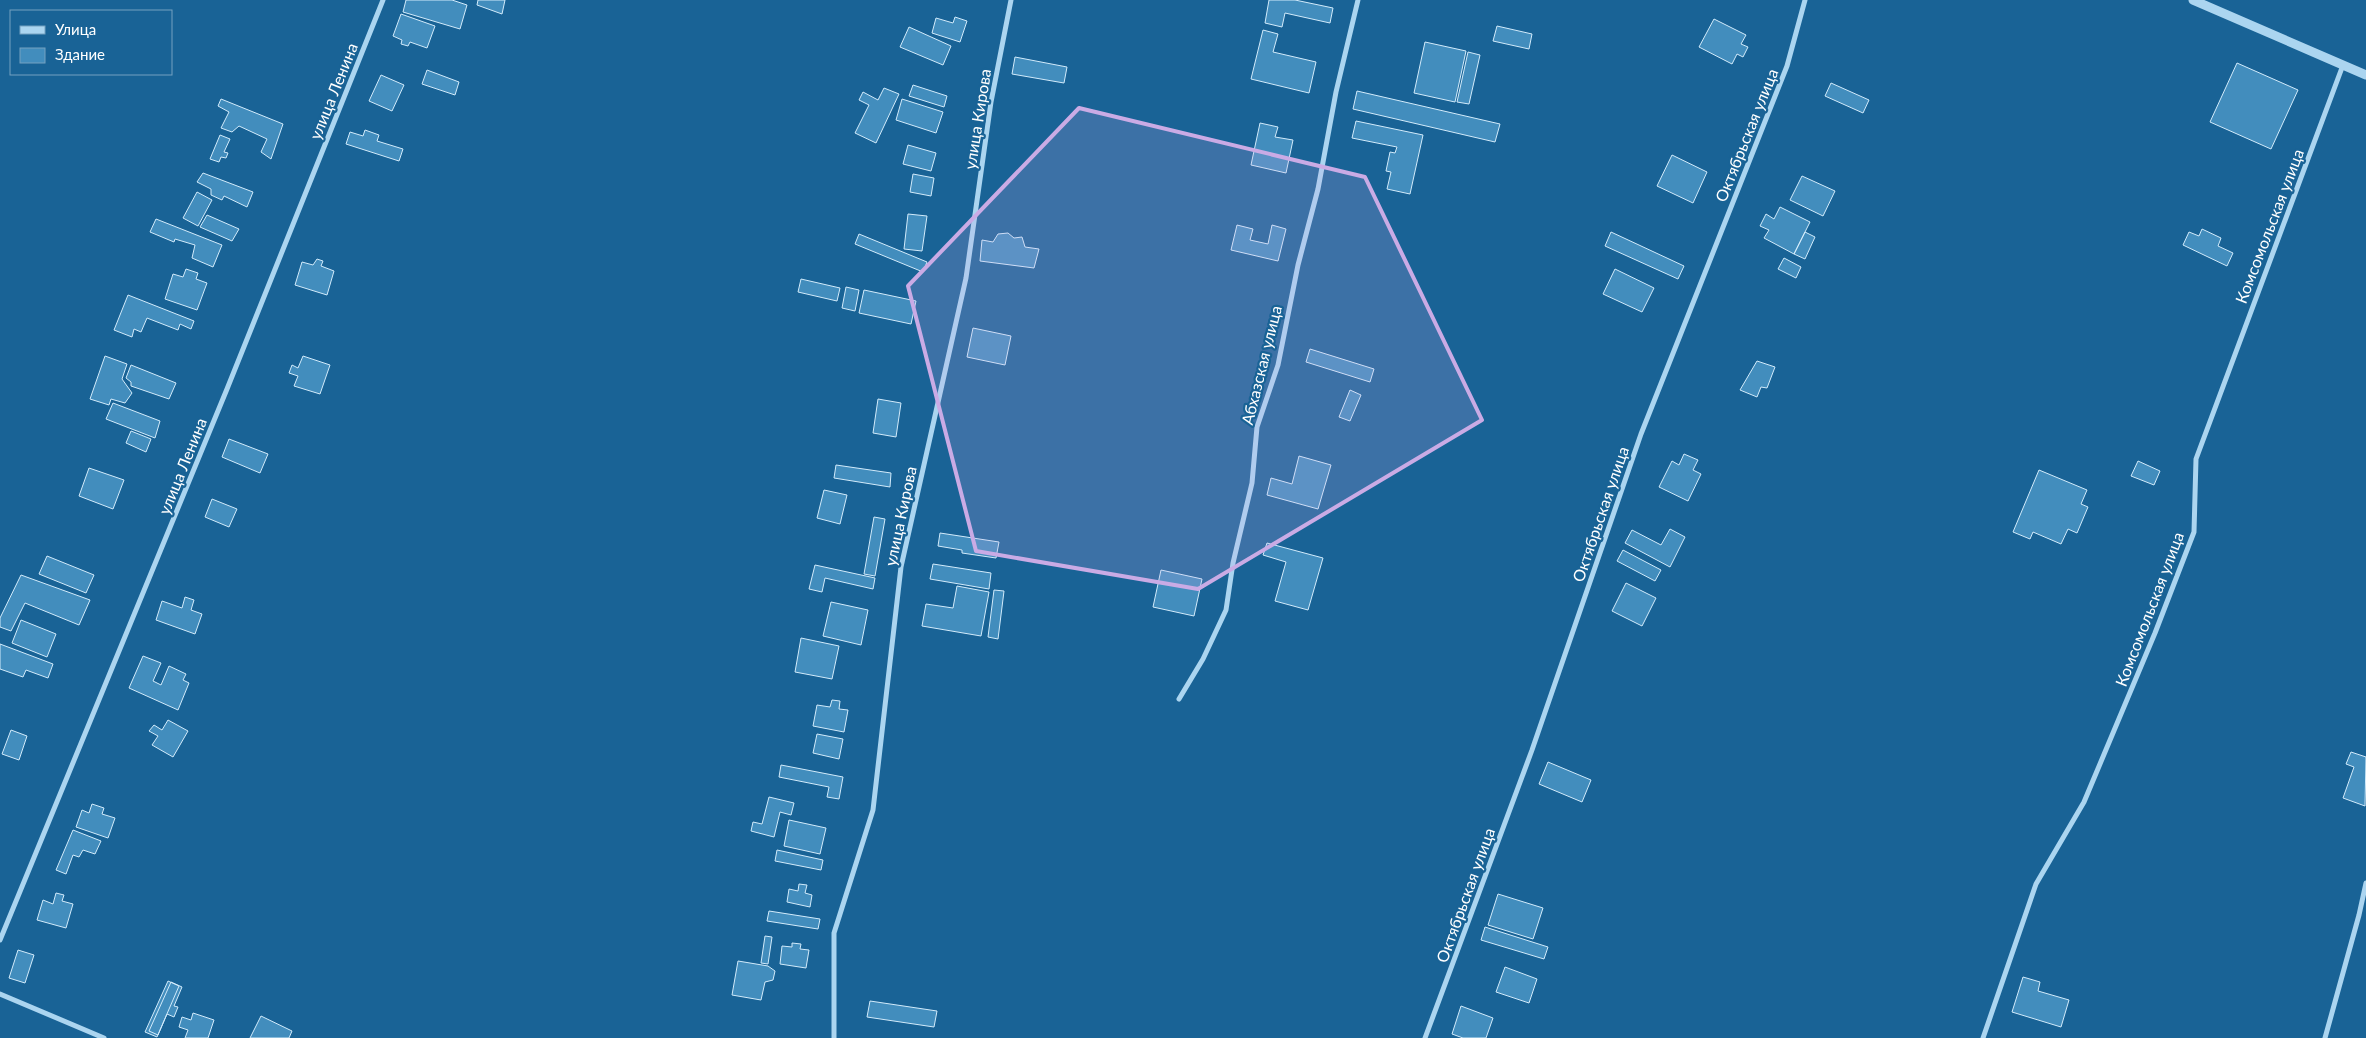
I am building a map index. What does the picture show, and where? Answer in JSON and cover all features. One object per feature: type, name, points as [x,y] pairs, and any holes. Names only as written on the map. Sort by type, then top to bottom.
[{"type":"street","name":"улица Ленина","points":[[0,940],[227,389],[383,0]]},
{"type":"street","name":"улица Кирова","points":[[834,1038],[834,933],[873,810],[901,568],[966,278],[991,102],[1011,0]]},
{"type":"street","name":"Абхазская улица","points":[[1179,699],[1203,659],[1226,610],[1233,564],[1252,483],[1257,427],[1278,365],[1298,264],[1318,189],[1336,92],[1358,0]]},
{"type":"street","name":"Октябрьская улица","points":[[1425,1038],[1532,750],[1641,434],[1787,66],[1805,0]]},
{"type":"street","points":[[2193,0],[2366,75]]},
{"type":"street","name":"Комсомольская улица","points":[[1983,1038],[2036,884],[2084,802],[2155,633],[2194,532],[2196,459],[2343,65]]},
{"type":"street","points":[[2325,1038],[2359,916],[2366,883]]},
{"type":"street","points":[[0,994],[104,1038]]},
{"type":"highlighted area","points":[[1079,108],[1365,177],[1482,420],[1198,589],[976,551],[908,286]]},
{"type":"building","points":[[406,0],[452,0],[467,5],[460,29],[403,12]]},
{"type":"building","points":[[478,0],[505,0],[502,14],[477,5]]},
{"type":"building","points":[[1269,0],[1295,0],[1333,8],[1330,23],[1285,13],[1282,27],[1265,23]]},
{"type":"building","points":[[401,14],[435,26],[427,48],[410,42],[408,46],[401,44],[402,40],[393,36]]},
{"type":"building","points":[[955,17],[967,21],[960,42],[932,33],[936,18],[953,23]]},
{"type":"building","points":[[1714,19],[1746,35],[1741,44],[1748,47],[1743,57],[1737,54],[1732,64],[1699,47]]},
{"type":"building","points":[[1497,26],[1532,34],[1529,49],[1493,41]]},
{"type":"building","points":[[909,27],[951,46],[943,65],[900,47]]},
{"type":"building","points":[[1263,30],[1278,34],[1273,52],[1316,62],[1309,93],[1251,79]]},
{"type":"building","points":[[1425,42],[1466,51],[1455,102],[1414,93]]},
{"type":"building","points":[[1468,52],[1480,55],[1469,104],[1457,102]]},
{"type":"building","points":[[1015,57],[1067,67],[1064,83],[1012,74]]},
{"type":"building","points":[[2237,63],[2298,90],[2271,149],[2210,122]]},
{"type":"building","points":[[427,70],[459,82],[455,95],[422,84]]},
{"type":"building","points":[[381,75],[404,85],[392,111],[369,101]]},
{"type":"building","points":[[1831,83],[1869,100],[1863,113],[1825,96]]},
{"type":"building","points":[[913,85],[947,96],[944,107],[909,96]]},
{"type":"building","points":[[884,88],[899,94],[876,143],[855,133],[869,105],[859,100],[863,92],[878,100]]},
{"type":"building","points":[[1357,91],[1500,124],[1495,142],[1353,109]]},
{"type":"building","points":[[221,99],[283,124],[271,159],[261,152],[267,139],[239,126],[232,132],[221,128],[229,112],[218,106]]},
{"type":"building","points":[[902,99],[943,112],[936,133],[896,120]]},
{"type":"building","points":[[1356,121],[1423,135],[1410,194],[1387,189],[1391,172],[1386,171],[1390,152],[1395,153],[1397,147],[1352,138]]},
{"type":"building","points":[[1260,123],[1278,127],[1275,137],[1293,140],[1286,173],[1251,165]]},
{"type":"building","points":[[365,130],[379,135],[377,141],[403,149],[399,161],[346,144],[350,132],[363,136]]},
{"type":"building","points":[[220,135],[230,139],[224,152],[228,153],[226,158],[221,157],[219,162],[210,159]]},
{"type":"building","points":[[908,145],[936,153],[931,171],[903,164]]},
{"type":"building","points":[[1672,155],[1707,172],[1693,203],[1657,186]]},
{"type":"building","points":[[203,173],[253,192],[247,207],[224,196],[222,200],[211,195],[211,189],[197,182]]},
{"type":"building","points":[[913,174],[934,178],[931,196],[910,192]]},
{"type":"building","points":[[1802,176],[1835,191],[1823,216],[1790,200]]},
{"type":"building","points":[[197,192],[212,200],[198,226],[183,218]]},
{"type":"building","points":[[1780,207],[1810,222],[1794,254],[1764,238],[1769,230],[1760,226],[1766,214],[1774,219]]},
{"type":"building","points":[[908,214],[927,216],[922,251],[904,249]]},
{"type":"building","points":[[207,215],[239,229],[232,241],[200,227]]},
{"type":"building","points":[[156,219],[222,245],[213,267],[192,258],[195,245],[175,239],[174,242],[150,232]]},
{"type":"building","points":[[1237,225],[1253,229],[1250,240],[1268,244],[1272,225],[1286,229],[1278,261],[1231,250]]},
{"type":"building","points":[[2202,229],[2221,238],[2218,246],[2233,253],[2227,266],[2183,245],[2189,232],[2199,236]]},
{"type":"building","points":[[1611,232],[1684,266],[1678,279],[1605,246]]},
{"type":"building","points":[[1805,232],[1815,237],[1805,259],[1794,254]]},
{"type":"building","points":[[1008,233],[1014,238],[1022,237],[1025,247],[1039,249],[1034,268],[980,261],[982,240],[993,242],[998,234]]},
{"type":"building","points":[[859,234],[927,262],[923,272],[855,244]]},
{"type":"building","points":[[1784,258],[1801,267],[1796,278],[1778,269]]},
{"type":"building","points":[[317,259],[323,261],[321,266],[334,271],[327,295],[295,285],[302,262],[313,265]]},
{"type":"building","points":[[186,269],[198,273],[196,279],[207,283],[197,310],[165,299],[173,274],[183,277]]},
{"type":"building","points":[[1615,269],[1654,288],[1642,312],[1603,294]]},
{"type":"building","points":[[801,279],[840,288],[837,301],[798,292]]},
{"type":"building","points":[[846,287],[859,290],[855,311],[842,308]]},
{"type":"building","points":[[864,290],[916,301],[911,324],[859,313]]},
{"type":"building","points":[[128,295],[194,321],[191,329],[180,324],[178,330],[147,318],[141,332],[134,329],[132,337],[114,330]]},
{"type":"building","points":[[973,328],[1011,336],[1005,365],[967,357]]},
{"type":"building","points":[[1310,349],[1374,369],[1370,382],[1306,362]]},
{"type":"building","points":[[105,356],[127,364],[122,379],[132,393],[125,403],[111,399],[109,405],[90,399]]},
{"type":"building","points":[[303,356],[330,365],[320,394],[294,386],[298,376],[289,373],[292,365],[298,368]]},
{"type":"building","points":[[1757,361],[1775,367],[1767,388],[1761,387],[1757,397],[1740,390]]},
{"type":"building","points":[[131,365],[176,383],[169,399],[131,386],[131,382],[126,378]]},
{"type":"building","points":[[1350,390],[1361,395],[1350,421],[1339,417]]},
{"type":"building","points":[[878,399],[901,403],[896,437],[873,433]]},
{"type":"building","points":[[113,403],[160,421],[155,438],[106,419]]},
{"type":"building","points":[[131,431],[151,439],[146,452],[126,443]]},
{"type":"building","points":[[229,439],[268,454],[260,473],[222,457]]},
{"type":"building","points":[[1684,454],[1698,460],[1693,470],[1701,474],[1688,501],[1659,487],[1672,461],[1679,465]]},
{"type":"building","points":[[1299,456],[1331,465],[1318,509],[1267,495],[1271,478],[1292,484]]},
{"type":"building","points":[[2138,461],[2160,471],[2154,485],[2131,476]]},
{"type":"building","points":[[836,465],[891,473],[890,487],[834,478]]},
{"type":"building","points":[[89,468],[124,480],[113,509],[79,496]]},
{"type":"building","points":[[2039,470],[2087,490],[2081,504],[2088,507],[2077,533],[2068,529],[2061,544],[2033,532],[2030,539],[2013,532]]},
{"type":"building","points":[[824,490],[847,495],[840,524],[817,518]]},
{"type":"building","points":[[212,499],[237,509],[229,527],[205,517]]},
{"type":"building","points":[[874,517],[885,519],[875,576],[864,574]]},
{"type":"building","points":[[1670,529],[1685,537],[1670,567],[1625,543],[1632,530],[1661,545]]},
{"type":"building","points":[[940,533],[999,542],[996,558],[962,553],[962,550],[938,546]]},
{"type":"building","points":[[1267,543],[1323,558],[1308,610],[1275,601],[1286,562],[1263,555]]},
{"type":"building","points":[[1623,550],[1661,570],[1655,581],[1617,561]]},
{"type":"building","points":[[47,556],[94,575],[86,593],[39,574]]},
{"type":"building","points":[[933,564],[991,573],[989,589],[930,579]]},
{"type":"building","points":[[815,565],[875,578],[873,589],[825,578],[822,592],[809,589]]},
{"type":"building","points":[[1161,570],[1202,579],[1194,616],[1153,607]]},
{"type":"building","points":[[21,575],[90,600],[79,625],[25,603],[11,631],[0,627],[0,618]]},
{"type":"building","points":[[1626,583],[1656,598],[1642,626],[1612,611]]},
{"type":"building","points":[[957,586],[989,592],[981,636],[922,626],[926,604],[953,608]]},
{"type":"building","points":[[994,590],[1004,591],[998,639],[988,637]]},
{"type":"building","points":[[185,597],[194,600],[191,610],[202,614],[195,634],[156,620],[162,601],[182,608]]},
{"type":"building","points":[[831,602],[868,610],[861,645],[823,636]]},
{"type":"building","points":[[21,620],[56,634],[47,657],[12,643]]},
{"type":"building","points":[[801,638],[839,646],[832,679],[795,672]]},
{"type":"building","points":[[0,644],[53,664],[48,678],[26,670],[23,677],[0,669]]},
{"type":"building","points":[[143,656],[161,663],[153,681],[161,685],[169,666],[186,674],[183,680],[189,683],[178,710],[129,688]]},
{"type":"building","points":[[832,700],[840,701],[839,709],[848,710],[844,732],[813,726],[817,705],[830,707]]},
{"type":"building","points":[[168,720],[188,731],[173,757],[152,745],[158,736],[149,731],[154,725],[162,730]]},
{"type":"building","points":[[11,730],[27,736],[19,760],[2,754]]},
{"type":"building","points":[[817,734],[843,739],[839,759],[813,753]]},
{"type":"building","points":[[2351,752],[2366,757],[2365,806],[2343,798],[2354,767],[2346,764]]},
{"type":"building","points":[[1548,762],[1591,780],[1582,802],[1539,784]]},
{"type":"building","points":[[781,765],[843,777],[839,799],[827,797],[829,787],[779,777]]},
{"type":"building","points":[[769,797],[794,803],[791,815],[780,812],[774,837],[751,831],[753,822],[762,824]]},
{"type":"building","points":[[92,804],[104,808],[102,814],[115,818],[108,838],[76,827],[82,810],[89,813]]},
{"type":"building","points":[[789,820],[826,828],[820,854],[784,846]]},
{"type":"building","points":[[73,830],[101,841],[95,854],[83,850],[79,857],[73,855],[66,874],[56,870]]},
{"type":"building","points":[[777,850],[823,860],[821,870],[775,861]]},
{"type":"building","points":[[799,884],[807,885],[805,893],[812,895],[810,907],[787,902],[789,889],[798,891]]},
{"type":"building","points":[[56,893],[64,895],[62,901],[73,904],[66,928],[37,920],[43,900],[53,904]]},
{"type":"building","points":[[1498,894],[1543,908],[1533,939],[1488,925]]},
{"type":"building","points":[[769,911],[820,919],[818,929],[767,921]]},
{"type":"building","points":[[1485,927],[1548,947],[1544,959],[1481,940]]},
{"type":"building","points":[[765,936],[772,937],[768,964],[761,963]]},
{"type":"building","points":[[792,943],[801,944],[800,949],[809,950],[806,968],[780,964],[782,946],[792,947]]},
{"type":"building","points":[[18,950],[34,955],[25,983],[9,978]]},
{"type":"building","points":[[738,961],[768,966],[775,971],[773,980],[765,982],[761,1000],[732,995]]},
{"type":"building","points":[[1505,967],[1537,979],[1529,1003],[1496,992]]},
{"type":"building","points":[[2023,977],[2040,982],[2038,991],[2069,1000],[2061,1027],[2012,1012]]},
{"type":"building","points":[[168,981],[179,986],[157,1037],[145,1032]]},
{"type":"building","points":[[171,982],[182,987],[174,1006],[178,1007],[174,1017],[167,1014],[158,1035],[149,1031]]},
{"type":"building","points":[[870,1001],[937,1011],[934,1027],[867,1017]]},
{"type":"building","points":[[1461,1006],[1493,1018],[1486,1038],[1463,1038],[1452,1034]]},
{"type":"building","points":[[193,1013],[214,1020],[208,1038],[185,1038],[188,1030],[179,1027],[182,1017],[191,1020]]},
{"type":"building","points":[[261,1016],[292,1031],[289,1038],[250,1038]]}]
